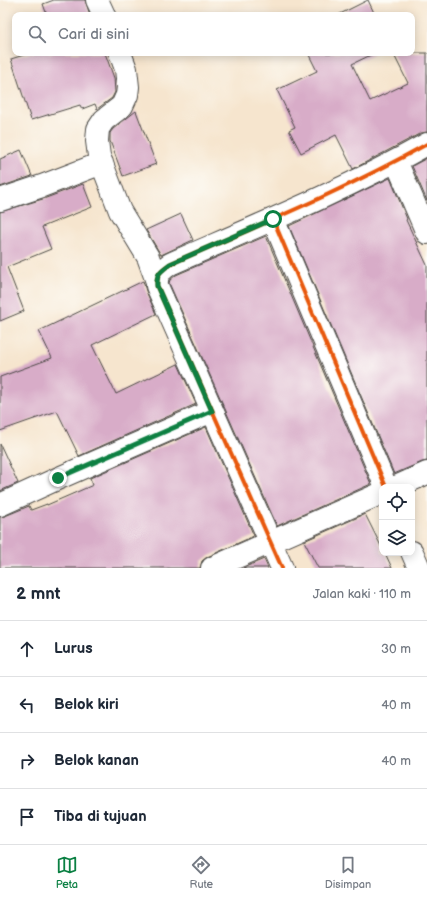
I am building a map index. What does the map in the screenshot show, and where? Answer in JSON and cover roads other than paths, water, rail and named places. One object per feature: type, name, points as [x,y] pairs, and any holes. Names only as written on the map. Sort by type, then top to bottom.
[{"type":"street","points":[[98,0],[103,12]]},
{"type":"street","points":[[121,56],[126,69],[128,87],[127,95],[122,106],[104,120],[98,129],[98,156],[120,211],[148,258],[157,286],[282,568]]},
{"type":"street","points":[[156,279],[159,273],[170,264],[273,219],[396,162],[427,144]]},
{"type":"street","points":[[396,162],[427,233]]},
{"type":"street","points":[[0,200],[102,163]]},
{"type":"street","points":[[273,219],[385,484]]},
{"type":"street","points":[[0,506],[58,478],[212,411]]},
{"type":"street","points":[[403,484],[427,473]]},
{"type":"street","points":[[212,568],[272,543],[379,494]]},
{"type":"street","points":[[414,556],[419,568]]}]
